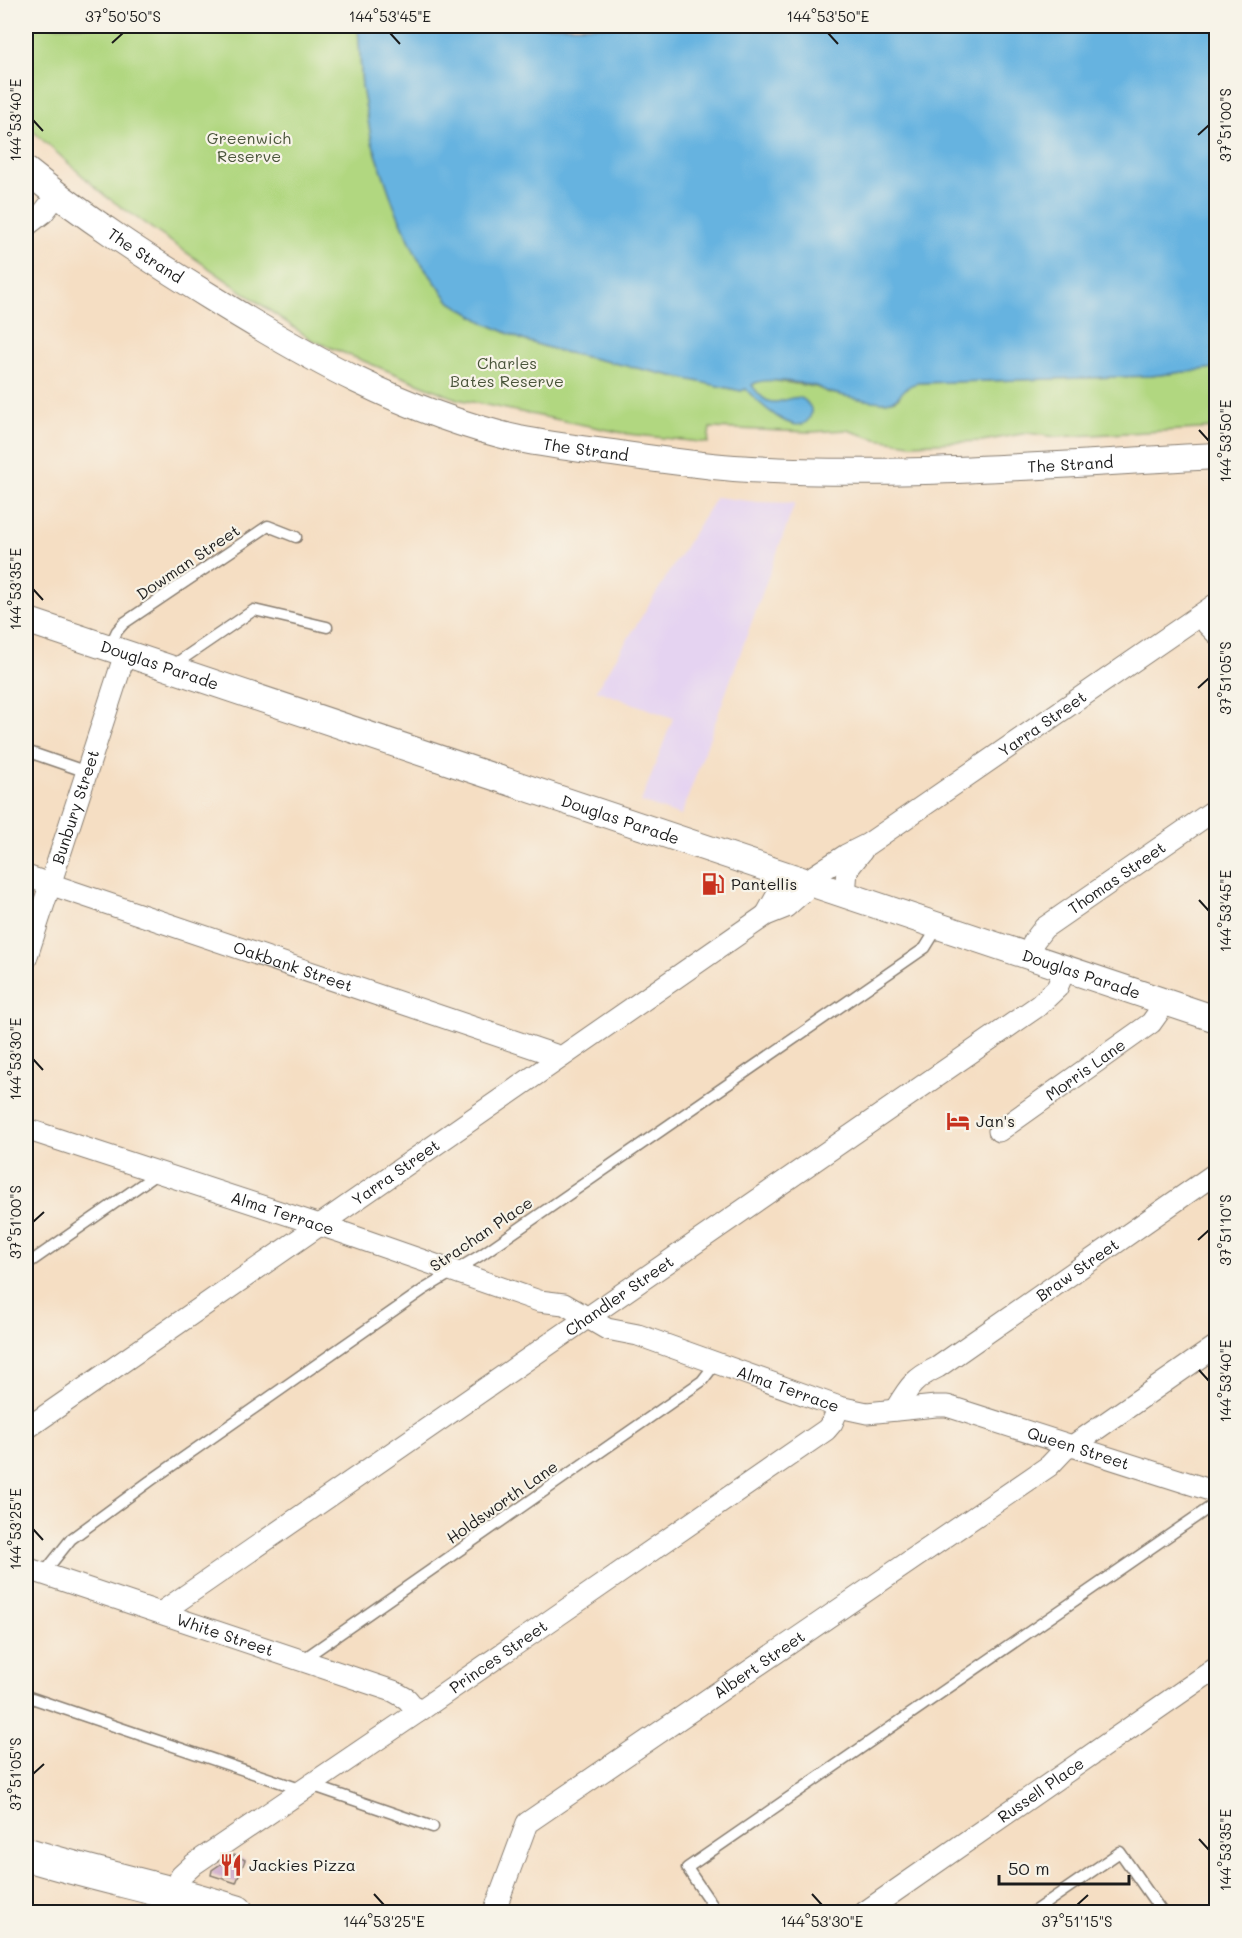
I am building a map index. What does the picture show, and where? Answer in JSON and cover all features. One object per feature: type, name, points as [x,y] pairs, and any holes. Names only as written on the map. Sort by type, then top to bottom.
[{"type":"main road","points":[[26,1854],[77,1870],[170,1906],[237,1912]]},
{"type":"street","name":"The Strand","points":[[26,170],[95,224],[285,344],[343,375],[413,405],[519,438],[663,460],[734,468],[809,470],[904,471],[1216,456]]},
{"type":"street","points":[[26,226],[43,213],[57,195]]},
{"type":"street","points":[[1208,610],[1216,633]]},
{"type":"street","name":"Yarra Street","points":[[26,1429],[766,915],[786,907],[809,883],[846,855],[868,844],[1208,610]]},
{"type":"street","name":"Douglas Parade","points":[[26,620],[1216,1019]]},
{"type":"street","name":"Bunbury Street","points":[[26,959],[87,772],[117,651]]},
{"type":"street","name":"Thomas Street","points":[[1028,957],[1034,941],[1044,928],[1216,809]]},
{"type":"street","name":"Yarra Street","points":[[845,895],[845,877],[848,867],[868,844]]},
{"type":"street","points":[[766,915],[776,897],[782,873]]},
{"type":"street","name":"Oakbank Street","points":[[26,876],[561,1057]]},
{"type":"street","name":"Chandler Street","points":[[162,1612],[1038,1006],[1057,988],[1065,969]]},
{"type":"street","name":"Morris Lane","points":[[999,1131],[1151,1023],[1166,1002]]},
{"type":"street","name":"Alma Terrace","points":[[26,1129],[455,1270],[540,1301],[564,1304],[609,1330],[638,1335],[839,1407],[867,1413],[942,1406]]},
{"type":"street","name":"Braw Street","points":[[895,1410],[914,1382],[1216,1173]]},
{"type":"street","name":"Albert Street","points":[[494,1912],[527,1823],[1049,1466],[1070,1447],[1216,1346]]},
{"type":"street","points":[[938,1367],[927,1387],[930,1394],[942,1406]]},
{"type":"street","name":"Queen Street","points":[[942,1406],[961,1410],[1070,1447],[1216,1492]]},
{"type":"street","name":"Princes Street","points":[[170,1906],[185,1871],[826,1430],[839,1407]]},
{"type":"street","name":"White Street","points":[[34,1571],[393,1691],[407,1699],[418,1712]]},
{"type":"street","name":"Russell Place","points":[[865,1912],[1216,1668]]},
{"type":"lane","name":"Dowman Street","points":[[117,651],[117,631],[124,623],[268,526],[296,537]]},
{"type":"lane","points":[[169,668],[254,610],[327,627]]},
{"type":"lane","points":[[26,751],[87,772]]},
{"type":"lane","name":"Strachan Place","points":[[34,1571],[71,1539],[364,1331],[481,1255],[925,948],[938,926]]},
{"type":"lane","points":[[26,1265],[159,1173]]},
{"type":"lane","name":"Holdsworth Lane","points":[[299,1661],[702,1381],[716,1363]]},
{"type":"lane","points":[[717,1912],[687,1868],[1216,1503]]},
{"type":"lane","points":[[26,1696],[433,1827]]},
{"type":"lane","points":[[1033,1912],[1120,1852],[1162,1912]]},
{"type":"shaded area","points":[[716,497],[757,502],[795,503],[681,816],[641,802],[673,718],[596,690]]},
{"type":"green space","name":"Greenwich Reserve","points":[[26,26],[358,26],[362,87],[372,142],[394,206],[417,257],[449,301],[485,323],[523,340],[559,351],[741,391],[763,379],[816,387],[829,393],[884,402],[895,400],[907,386],[917,383],[1151,376],[1216,368],[1216,428],[1056,437],[1028,433],[982,441],[911,444],[876,439],[847,430],[811,432],[710,428],[708,443],[628,434],[457,399],[312,340],[104,195],[26,125]]},
{"type":"water","points":[[358,26],[1216,26],[1216,368],[1151,376],[917,383],[906,388],[894,400],[883,402],[844,396],[815,386],[792,382],[764,381],[752,385],[761,396],[770,402],[796,397],[804,400],[809,405],[810,417],[804,423],[796,425],[767,409],[746,389],[741,391],[559,351],[523,340],[485,323],[449,301],[417,257],[394,206],[372,142],[362,87]]},
{"type":"building","name":"Jackies Pizza","points":[[234,1855],[245,1860],[236,1883],[211,1875],[212,1870]]},
{"type":"place","name":"Pantellis","points":[[713,884]]},
{"type":"place","name":"Jan's","points":[[958,1121]]},
{"type":"place","name":"Jackies Pizza","points":[[231,1865]]},
{"type":"park label","name":"Charles Bates Reserve","points":[[507,372]]}]
